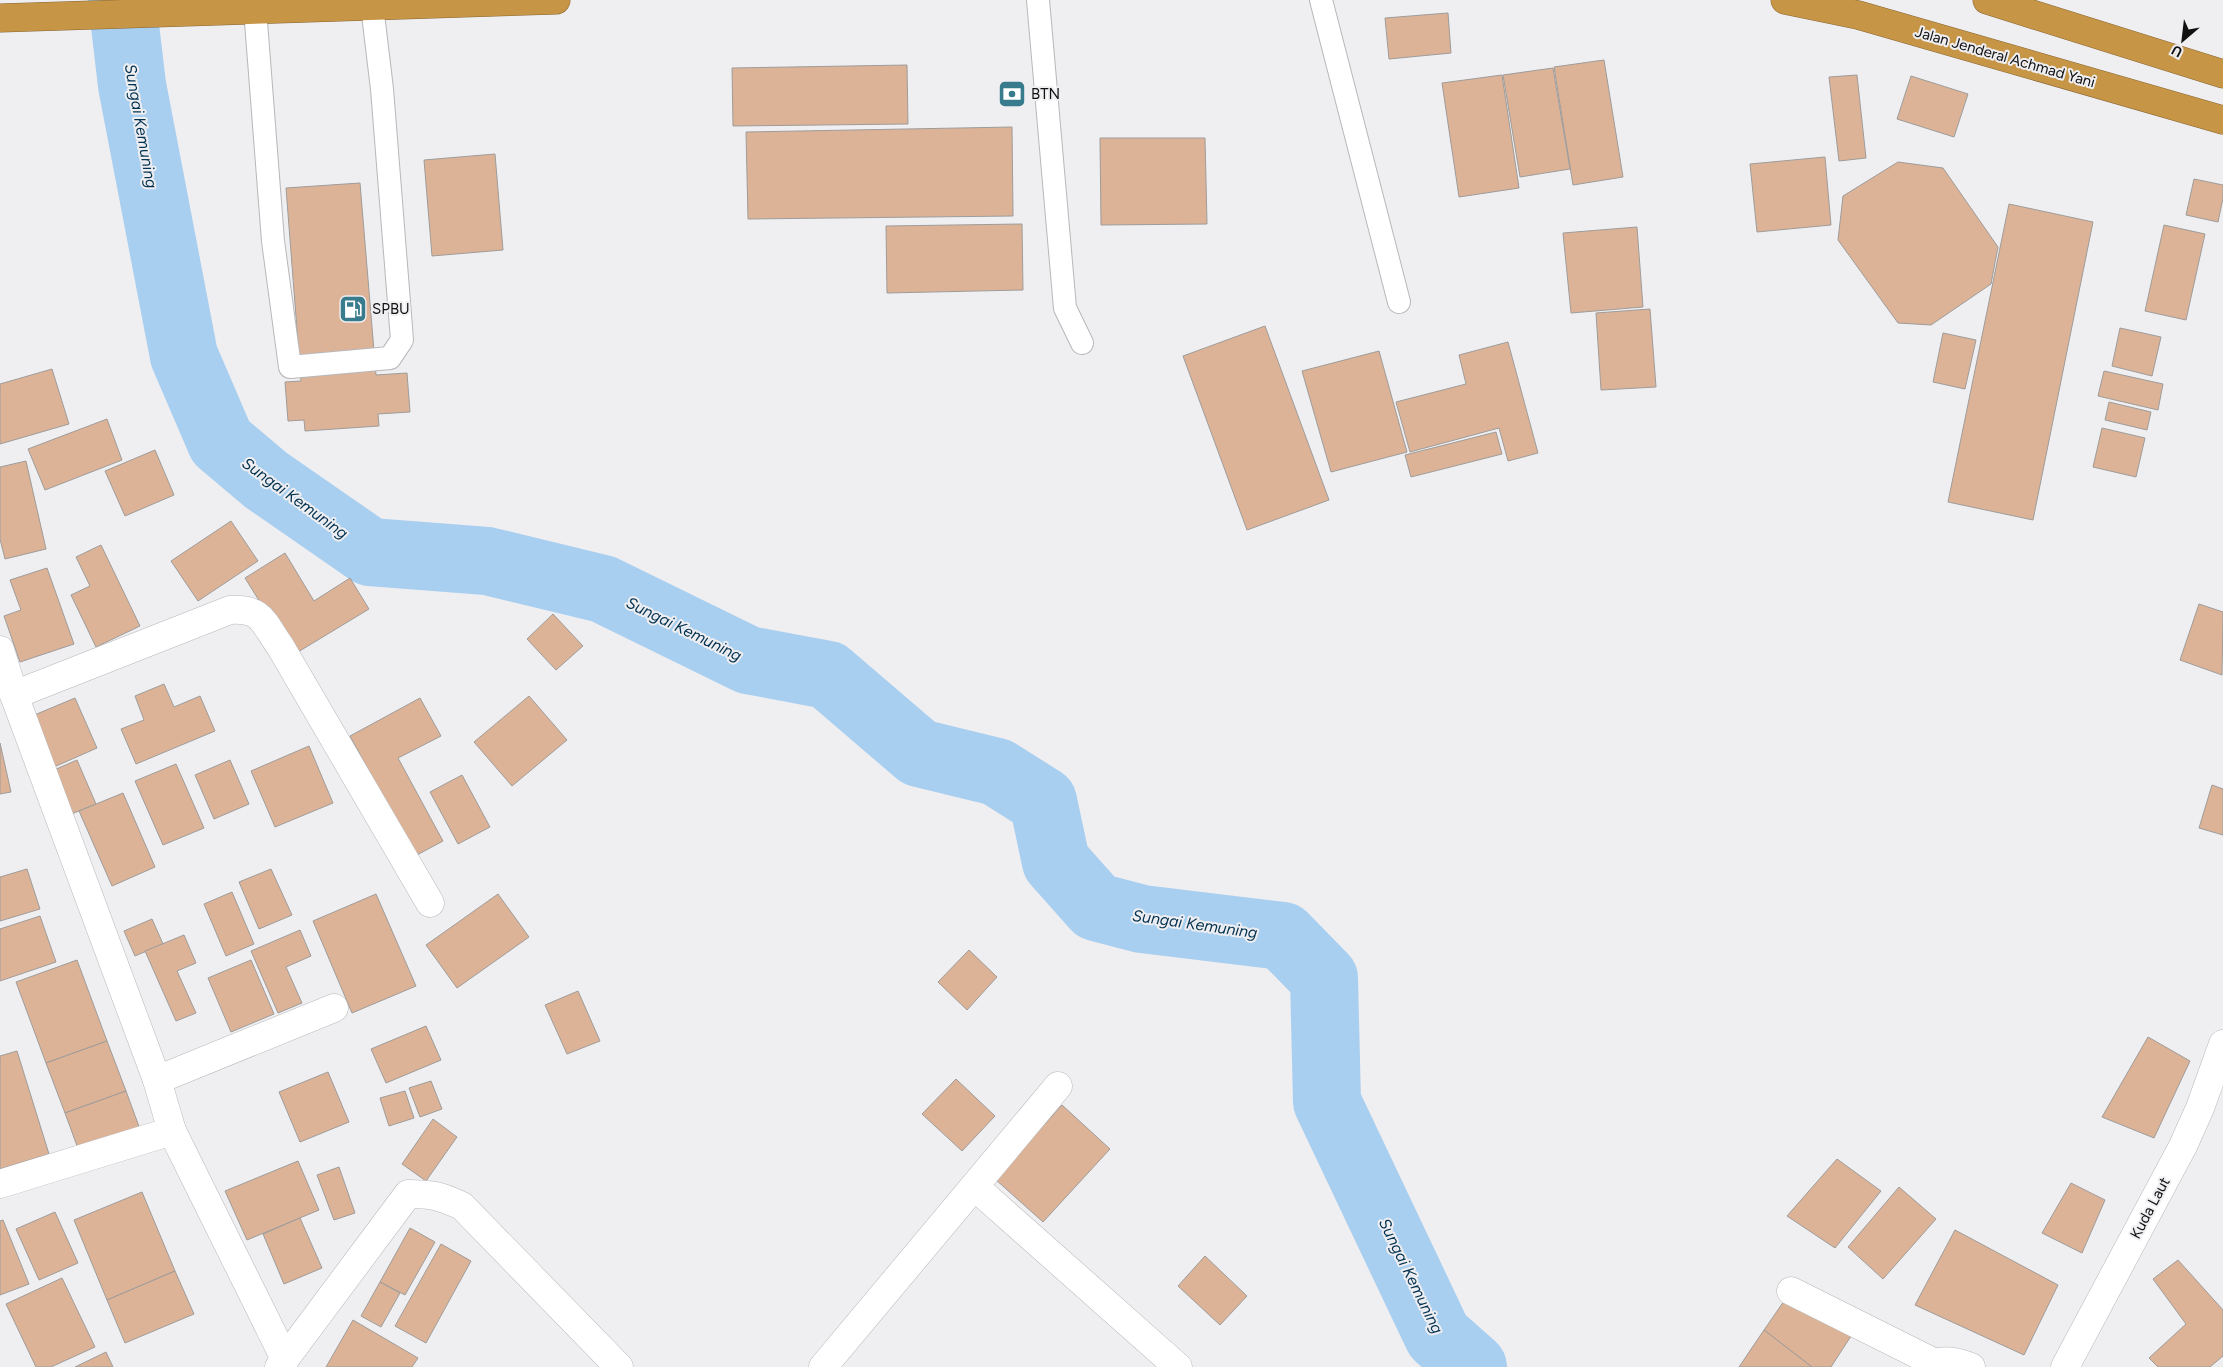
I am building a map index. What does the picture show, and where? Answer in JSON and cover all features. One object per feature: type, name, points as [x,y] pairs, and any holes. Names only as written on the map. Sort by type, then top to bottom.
[{"type":"highway","points":[[0,18],[556,0]]},
{"type":"highway","name":"Jalan Jenderal Achmad Yani","points":[[1785,0],[1858,15],[2223,120]]},
{"type":"highway","points":[[1986,0],[2223,74]]},
{"type":"street","points":[[14,695],[230,610],[246,609],[258,614],[280,646],[430,903]]},
{"type":"street","points":[[0,650],[14,695],[157,1080],[172,1131],[282,1363],[408,1194],[423,1194],[438,1195],[462,1206],[620,1367]]},
{"type":"street","points":[[157,1080],[334,1008]]},
{"type":"street","name":"Kuda Laut","points":[[2065,1367],[2183,1146],[2200,1108],[2223,1044]]},
{"type":"street","points":[[823,1367],[1058,1086]]},
{"type":"street","points":[[0,1184],[172,1131]]},
{"type":"street","points":[[975,1187],[1178,1367]]},
{"type":"street","points":[[1791,1292],[1932,1365],[1952,1361],[1971,1367]]},
{"type":"lane","points":[[1038,0],[1065,308],[1082,343]]},
{"type":"lane","points":[[1321,0],[1399,302]]},
{"type":"lane","points":[[255,9],[273,241],[290,367],[390,358],[402,340],[382,90],[372,6]]},
{"type":"building","points":[[1448,13],[1451,53],[1389,59],[1385,18]]},
{"type":"building","points":[[1604,60],[1623,177],[1573,185],[1554,67]]},
{"type":"building","points":[[907,65],[908,124],[733,126],[732,68]]},
{"type":"building","points":[[1553,68],[1570,169],[1520,177],[1503,75]]},
{"type":"building","points":[[1502,75],[1519,188],[1459,197],[1442,83]]},
{"type":"building","points":[[1857,75],[1866,158],[1839,161],[1829,77]]},
{"type":"building","points":[[1911,76],[1968,94],[1954,137],[1897,119]]},
{"type":"building","points":[[1012,127],[1013,216],[748,219],[746,132]]},
{"type":"building","points":[[1100,138],[1205,138],[1207,224],[1101,225]]},
{"type":"building","points":[[495,154],[503,250],[432,256],[424,160]]},
{"type":"building","points":[[1825,157],[1831,225],[1757,232],[1750,164]]},
{"type":"building","points":[[1898,162],[1943,168],[1998,247],[1991,284],[1931,325],[1898,323],[1838,240],[1843,196]]},
{"type":"building","points":[[2194,179],[2223,185],[2223,198],[2218,222],[2186,215]]},
{"type":"building","points":[[360,183],[376,375],[407,373],[410,412],[378,414],[379,426],[305,431],[304,420],[288,421],[285,382],[301,381],[286,188]]},
{"type":"building","points":[[2009,204],[2093,222],[2033,520],[1948,502]]},
{"type":"building","points":[[1022,224],[1023,290],[887,293],[886,226]]},
{"type":"building","points":[[2164,225],[2205,234],[2186,320],[2145,311]]},
{"type":"building","points":[[1637,227],[1643,307],[1571,313],[1563,233]]},
{"type":"building","points":[[1650,309],[1656,387],[1601,390],[1596,313]]},
{"type":"building","points":[[1265,326],[1329,500],[1247,530],[1183,356]]},
{"type":"building","points":[[2120,328],[2161,337],[2152,376],[2112,366]]},
{"type":"building","points":[[1943,333],[1976,340],[1965,389],[1933,382]]},
{"type":"building","points":[[1508,342],[1538,453],[1508,461],[1499,428],[1410,452],[1396,402],[1466,384],[1459,355]]},
{"type":"building","points":[[1379,351],[1407,452],[1331,472],[1302,371]]},
{"type":"building","points":[[52,369],[69,424],[0,444],[0,384]]},
{"type":"building","points":[[2104,371],[2163,384],[2158,410],[2098,396]]},
{"type":"building","points":[[2109,402],[2151,412],[2147,430],[2105,420]]},
{"type":"building","points":[[107,419],[122,460],[45,490],[28,449]]},
{"type":"building","points":[[2102,428],[2145,438],[2136,477],[2093,467]]},
{"type":"building","points":[[1496,432],[1502,454],[1411,477],[1405,455]]},
{"type":"building","points":[[155,450],[174,495],[125,516],[105,471]]},
{"type":"building","points":[[26,461],[46,549],[5,559],[0,539],[0,467]]},
{"type":"building","points":[[231,521],[258,561],[198,601],[171,561]]},
{"type":"building","points":[[101,545],[140,626],[96,647],[71,595],[90,586],[76,557]]},
{"type":"building","points":[[285,553],[314,601],[350,578],[369,609],[293,655],[245,578]]},
{"type":"building","points":[[47,568],[74,644],[20,662],[4,616],[21,610],[10,580]]},
{"type":"building","points":[[2199,604],[2223,612],[2222,675],[2180,660]]},
{"type":"building","points":[[553,614],[583,646],[556,670],[527,639]]},
{"type":"building","points":[[164,684],[174,707],[200,696],[215,731],[136,764],[121,729],[144,720],[135,696]]},
{"type":"building","points":[[529,696],[567,740],[512,786],[474,742]]},
{"type":"building","points":[[75,698],[97,748],[54,767],[32,716]]},
{"type":"building","points":[[420,698],[441,736],[398,758],[443,841],[415,856],[350,736]]},
{"type":"building","points":[[0,743],[11,792],[0,794]]},
{"type":"building","points":[[309,746],[333,803],[275,827],[251,771]]},
{"type":"building","points":[[77,760],[96,804],[64,817],[45,774]]},
{"type":"building","points":[[230,760],[249,804],[214,819],[195,775]]},
{"type":"building","points":[[176,764],[204,828],[163,845],[135,781]]},
{"type":"building","points":[[462,775],[490,827],[458,844],[430,792]]},
{"type":"building","points":[[2212,785],[2223,789],[2223,835],[2199,828]]},
{"type":"building","points":[[123,793],[155,867],[112,886],[79,811]]},
{"type":"building","points":[[27,869],[40,909],[0,921],[0,877]]},
{"type":"building","points":[[271,869],[292,915],[259,929],[239,882]]},
{"type":"building","points":[[232,892],[254,944],[226,956],[204,904]]},
{"type":"building","points":[[376,894],[416,986],[352,1013],[313,921]]},
{"type":"building","points":[[498,894],[529,937],[457,988],[426,945]]},
{"type":"building","points":[[40,916],[56,962],[0,981],[0,929]]},
{"type":"building","points":[[152,919],[163,944],[135,956],[124,931]]},
{"type":"building","points":[[300,930],[311,956],[286,967],[302,1003],[278,1013],[251,951]]},
{"type":"building","points":[[184,935],[196,963],[177,971],[196,1013],[176,1021],[145,951]]},
{"type":"building","points":[[969,950],[997,977],[967,1010],[938,982]]},
{"type":"building","points":[[77,960],[107,1041],[46,1063],[16,982]]},
{"type":"building","points":[[251,960],[274,1014],[231,1032],[208,978]]},
{"type":"building","points":[[578,991],[600,1041],[567,1054],[545,1005]]},
{"type":"building","points":[[426,1026],[441,1060],[386,1083],[371,1049]]},
{"type":"building","points":[[2148,1037],[2190,1061],[2154,1138],[2102,1117]]},
{"type":"building","points":[[107,1041],[126,1091],[65,1113],[46,1063]]},
{"type":"building","points":[[17,1051],[49,1154],[0,1169],[0,1056]]},
{"type":"building","points":[[328,1072],[349,1122],[300,1142],[279,1092]]},
{"type":"building","points":[[956,1079],[995,1116],[962,1151],[922,1114]]},
{"type":"building","points":[[431,1081],[442,1109],[420,1117],[409,1088]]},
{"type":"building","points":[[126,1091],[141,1132],[80,1154],[65,1113]]},
{"type":"building","points":[[405,1091],[414,1118],[389,1126],[380,1098]]},
{"type":"building","points":[[1062,1105],[1110,1149],[1043,1222],[995,1179]]},
{"type":"building","points":[[433,1119],[457,1137],[426,1181],[402,1164]]},
{"type":"building","points":[[1837,1159],[1881,1191],[1835,1248],[1787,1216]]},
{"type":"building","points":[[298,1161],[319,1210],[247,1240],[225,1191]]},
{"type":"building","points":[[339,1167],[355,1213],[334,1220],[317,1175]]},
{"type":"building","points":[[2071,1183],[2105,1200],[2082,1253],[2042,1233]]},
{"type":"building","points":[[1899,1187],[1936,1219],[1883,1279],[1848,1247]]},
{"type":"building","points":[[142,1192],[175,1271],[107,1300],[74,1220]]},
{"type":"building","points":[[55,1212],[78,1263],[39,1280],[16,1229]]},
{"type":"building","points":[[300,1218],[322,1268],[284,1284],[263,1234]]},
{"type":"building","points":[[3,1220],[29,1284],[0,1295],[0,1221]]},
{"type":"building","points":[[410,1228],[435,1242],[405,1295],[380,1282]]},
{"type":"building","points":[[1955,1230],[2058,1285],[2024,1355],[1915,1305]]},
{"type":"building","points":[[441,1244],[471,1261],[426,1343],[395,1326]]},
{"type":"building","points":[[1205,1256],[1247,1296],[1220,1325],[1178,1286]]},
{"type":"building","points":[[2178,1260],[2223,1310],[2223,1356],[2210,1367],[2158,1367],[2149,1358],[2186,1324],[2153,1279]]},
{"type":"building","points":[[175,1271],[194,1314],[125,1343],[107,1300]]},
{"type":"building","points":[[62,1278],[95,1347],[51,1367],[36,1367],[6,1304]]},
{"type":"building","points":[[380,1282],[400,1293],[381,1327],[361,1316]]},
{"type":"building","points":[[1791,1291],[1853,1333],[1831,1367],[1812,1367],[1764,1330]]},
{"type":"building","points":[[353,1320],[418,1358],[412,1367],[326,1367]]},
{"type":"building","points":[[1764,1330],[1812,1367],[1739,1367]]},
{"type":"building","points":[[106,1352],[113,1367],[75,1367]]},
{"type":"waterway","name":"Sungai Kemuning","points":[[122,0],[132,85],[184,356],[221,442],[266,480],[370,552],[487,561],[603,589],[748,660],[828,675],[919,753],[997,772],[1043,801],[1056,862],[1096,907],[1142,919],[1283,936],[1324,978],[1327,1102],[1438,1336],[1473,1367]]},
{"type":"place","name":"BTN","points":[[1012,94]]},
{"type":"place","name":"SPBU","points":[[353,309]]}]
